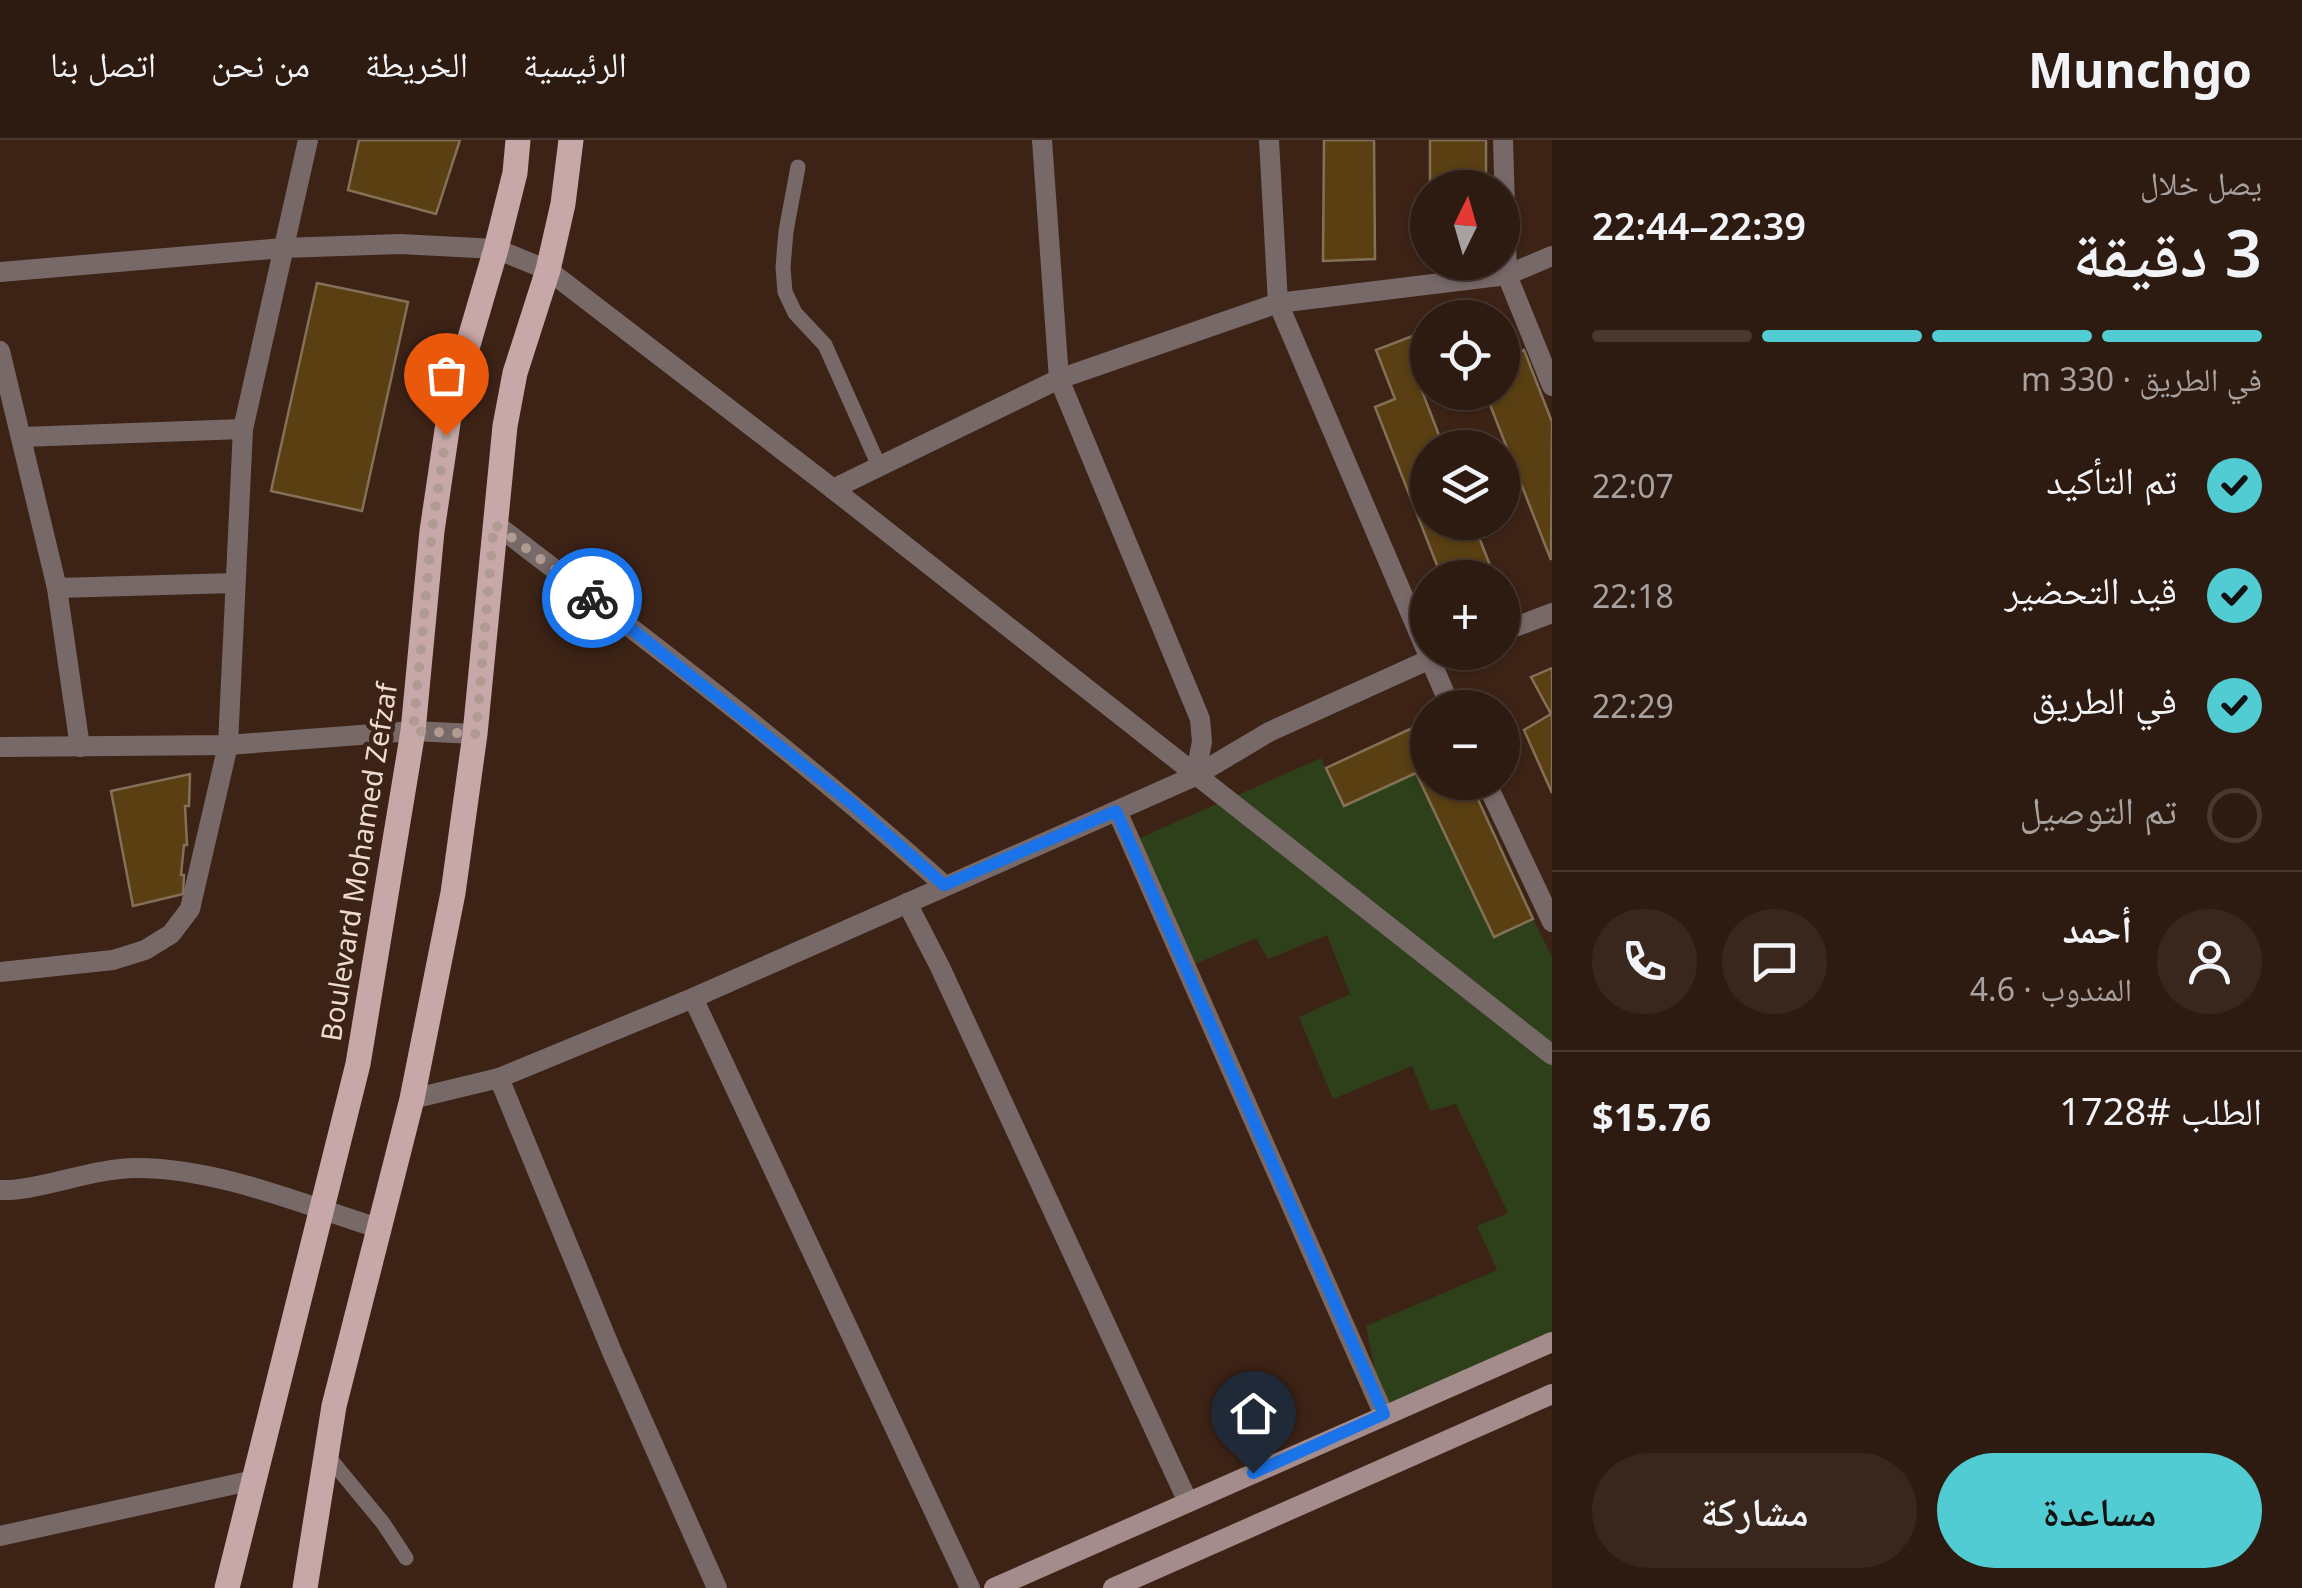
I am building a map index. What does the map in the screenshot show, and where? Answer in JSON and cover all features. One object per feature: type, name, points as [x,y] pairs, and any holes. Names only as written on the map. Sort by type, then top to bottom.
[{"type":"main road","name":"Boulevard Mohamed Zefzaf","points":[[227,1588],[324,1211],[375,973],[413,731],[432,531],[451,403],[496,249],[515,173],[518,140]]},
{"type":"main road","points":[[306,1588],[334,1406],[412,1099],[452,893],[476,734],[505,426],[515,373],[548,270],[563,204],[571,140]]},
{"type":"street","points":[[0,972],[113,960],[145,950],[171,934],[190,908],[228,745],[243,429],[308,140]]},
{"type":"street","points":[[1042,140],[1059,379],[1200,719],[1202,742],[1195,776]]},
{"type":"street","points":[[1269,140],[1278,303],[1410,596]]},
{"type":"street","points":[[1502,140],[1503,170]]},
{"type":"street","points":[[0,272],[283,248],[400,244],[496,249],[548,270],[1552,1054]]},
{"type":"street","points":[[1520,270],[1552,256]]},
{"type":"street","points":[[832,489],[1059,379],[1278,303],[1473,280]]},
{"type":"street","points":[[1509,280],[1552,386]]},
{"type":"street","points":[[0,352],[57,588],[80,747]]},
{"type":"street","points":[[22,437],[243,429]]},
{"type":"street","points":[[494,524],[667,654],[880,827],[944,885]]},
{"type":"street","points":[[57,588],[235,583]]},
{"type":"street","points":[[1520,626],[1552,614]]},
{"type":"street","points":[[412,1099],[499,1078],[693,998],[1195,776],[1269,732],[1410,668]]},
{"type":"street","points":[[0,747],[228,745],[413,731],[476,734]]},
{"type":"street","points":[[1494,800],[1552,922]]},
{"type":"street","points":[[1116,811],[1384,1414]]},
{"type":"street","points":[[907,903],[940,966],[1188,1502]]},
{"type":"street","points":[[693,998],[970,1588]]},
{"type":"street","points":[[499,1078],[612,1352],[717,1588]]},
{"type":"street","points":[[0,1190],[91,1172],[136,1168],[231,1184],[378,1228]]},
{"type":"street","points":[[994,1588],[1552,1342]]},
{"type":"street","points":[[1113,1588],[1552,1394]]},
{"type":"street","points":[[0,1536],[254,1480]]},
{"type":"lane","points":[[798,168],[786,231],[786,292],[795,313],[825,345],[879,466]]},
{"type":"lane","points":[[326,1453],[406,1558]]},
{"type":"green space","points":[[1321,758],[1344,806],[1410,776],[1410,800],[1429,800],[1494,937],[1533,919],[1552,957],[1552,1342],[1384,1415],[1366,1326],[1497,1270],[1477,1226],[1508,1213],[1456,1104],[1430,1111],[1412,1066],[1333,1099],[1299,1017],[1350,994],[1327,935],[1268,959],[1256,938],[1195,964],[1117,788],[1140,838]]},
{"type":"building","points":[[359,140],[460,140],[436,214],[348,190]]},
{"type":"building","points":[[1324,140],[1374,140],[1375,259],[1323,261]]},
{"type":"building","points":[[1430,140],[1486,140],[1486,170],[1430,170]]},
{"type":"building","points":[[317,283],[408,302],[362,511],[271,491]]},
{"type":"building","points":[[1410,337],[1410,410],[1429,410],[1437,430],[1410,430],[1410,496],[1375,407],[1395,399],[1376,350]]},
{"type":"building","points":[[1524,350],[1552,422],[1551,560],[1520,481],[1520,430],[1500,430],[1492,410],[1520,410],[1520,352]]},
{"type":"building","points":[[1427,540],[1480,540],[1488,560],[1435,560]]},
{"type":"building","points":[[1552,668],[1552,793],[1524,730],[1551,714],[1531,677]]},
{"type":"building","points":[[1410,729],[1410,776],[1344,806],[1326,768]]},
{"type":"building","points":[[190,774],[189,806],[185,806],[183,894],[133,906],[111,791]]},
{"type":"building","points":[[1429,800],[1478,800],[1533,919],[1494,937]]},
{"type":"way so far","points":[[446,435],[432,531],[413,731],[476,734],[494,524],[592,598]]},
{"type":"route","points":[[592,598],[850,802],[944,885],[1116,811],[1384,1414],[1253,1473]]}]
